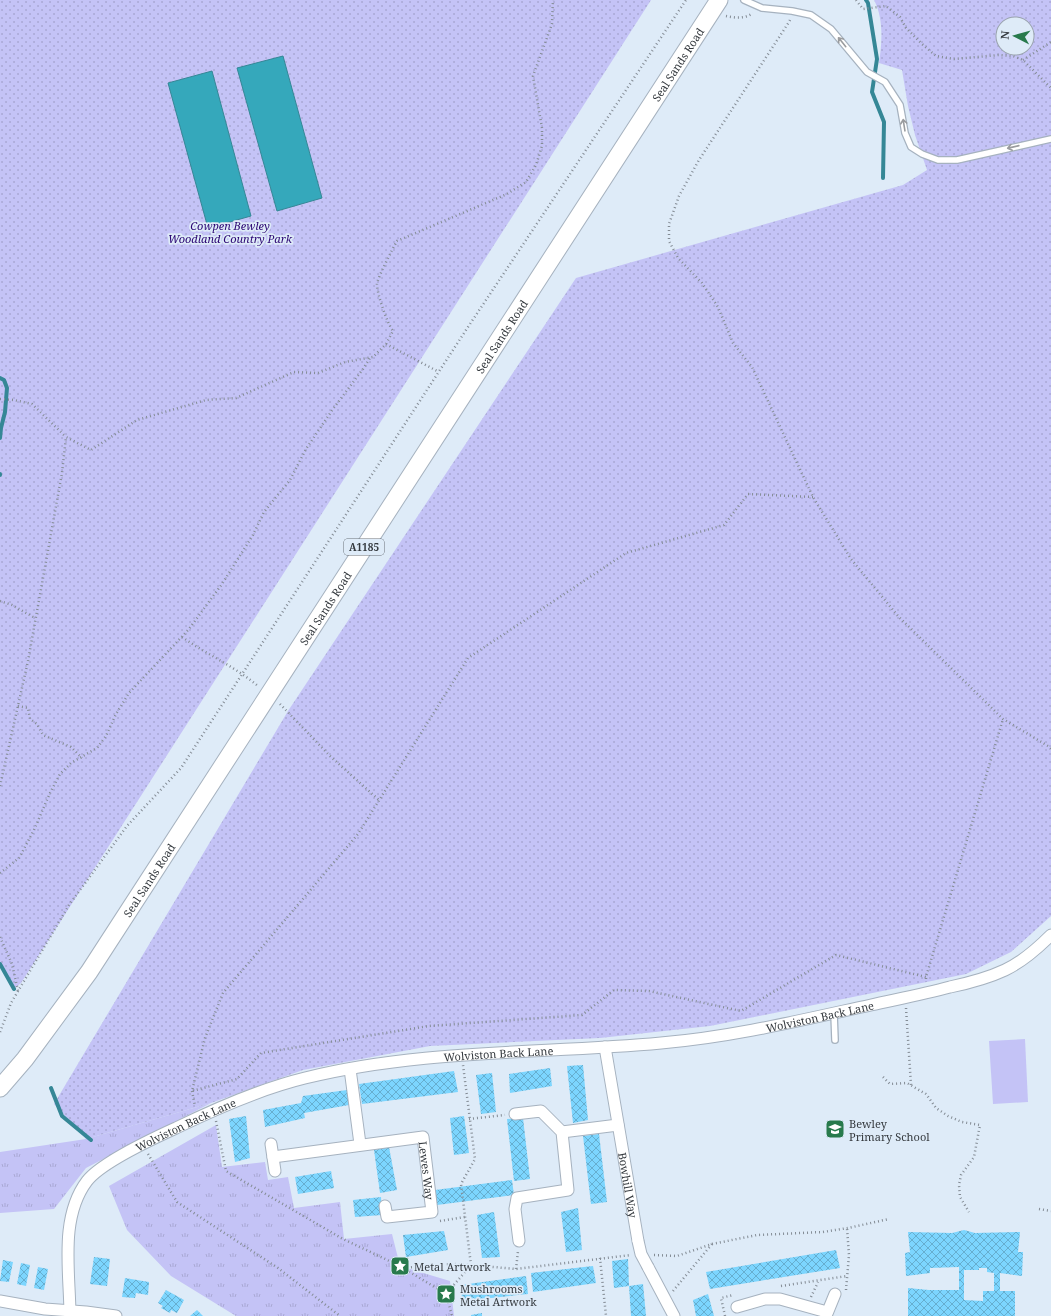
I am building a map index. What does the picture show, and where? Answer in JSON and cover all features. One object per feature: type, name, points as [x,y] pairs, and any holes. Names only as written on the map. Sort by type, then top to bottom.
[{"type":"main road","name":"Seal Sands Road","points":[[0,1088],[89,972],[716,5]]},
{"type":"street","name":"Wolviston Back Lane","points":[[70,1314],[68,1235],[72,1213],[78,1197],[88,1180],[102,1168],[143,1144],[198,1117],[273,1087],[306,1078],[409,1059],[664,1043],[721,1036],[932,992],[975,981],[1006,970],[1038,948],[1051,935]]},
{"type":"street","name":"Bowhill Way","points":[[605,1047],[641,1254],[674,1316]]},
{"type":"street","points":[[350,1069],[360,1144]]},
{"type":"street","points":[[515,1114],[541,1111],[562,1132],[568,1190],[517,1198],[515,1209],[518,1241]]},
{"type":"street","points":[[562,1132],[618,1125]]},
{"type":"street","name":"Lewes Way","points":[[273,1157],[360,1144],[424,1137],[432,1212],[387,1217],[386,1206]]},
{"type":"street","points":[[271,1144],[275,1172]]},
{"type":"street","points":[[737,1307],[765,1299],[780,1298],[826,1314],[840,1295]]},
{"type":"street","points":[[0,1301],[70,1314],[86,1312],[116,1316]]},
{"type":"lane","points":[[744,0],[762,8],[792,11],[811,15],[831,29],[867,72],[885,82],[900,105],[905,133],[911,147],[922,154],[938,160],[957,160],[1051,139]]},
{"type":"lane","points":[[834,1013],[836,1040]]},
{"type":"path","points":[[0,399],[32,404],[66,437],[91,450],[137,420],[206,400],[236,398],[294,372],[318,373],[345,362],[373,357],[386,344],[393,332],[389,326],[382,307],[377,283],[397,241],[507,194],[526,182],[536,165],[542,146],[542,128],[533,76],[552,24],[553,0]]},
{"type":"path","points":[[0,1032],[11,1003],[69,905],[127,826],[181,768],[439,372],[686,0]]},
{"type":"path","points":[[856,0],[863,8],[886,6],[900,17],[906,28],[936,56],[954,59],[999,55],[1014,56],[1023,60],[1051,88]]},
{"type":"path","points":[[716,5],[724,16],[736,18],[749,17],[762,8]]},
{"type":"path","points":[[792,11],[789,22],[695,166],[679,196],[669,224],[670,241],[678,258],[702,283],[718,307],[733,343],[752,367],[813,497],[851,559],[898,616],[1003,719],[1051,749]]},
{"type":"path","points":[[1023,60],[1051,42]]},
{"type":"path","points":[[386,344],[439,372]]},
{"type":"path","points":[[0,873],[19,858],[60,774],[71,763],[97,748],[106,736],[116,714],[129,693],[182,637],[222,584],[253,535],[264,512],[290,480],[306,449],[333,409],[364,369],[370,358]]},
{"type":"path","points":[[0,786],[28,661],[62,473],[66,437]]},
{"type":"path","points":[[198,1117],[192,1091],[205,1038],[223,993],[358,834],[468,658],[626,553],[724,525],[748,494],[813,497]]},
{"type":"path","points":[[2,602],[35,618]]},
{"type":"path","points":[[182,637],[197,648],[243,673],[288,711],[330,756],[379,800]]},
{"type":"path","points":[[18,706],[28,708],[30,719],[37,724],[43,734],[71,747],[82,758]]},
{"type":"path","points":[[932,992],[926,977],[1003,719]]},
{"type":"path","points":[[0,937],[12,964],[18,991]]},
{"type":"path","points":[[192,1091],[237,1079],[261,1053],[429,1026],[582,1015],[614,990],[649,991],[741,1011],[836,955],[926,977]]},
{"type":"path","points":[[906,997],[911,1085]]},
{"type":"path","points":[[446,1294],[471,1265],[461,1184],[475,1159],[462,1055]]},
{"type":"path","points":[[883,1077],[890,1084],[908,1083],[926,1094],[936,1108],[948,1116],[962,1122],[980,1125],[974,1157],[961,1175],[959,1185],[960,1197],[969,1212]]},
{"type":"path","points":[[214,1110],[226,1171],[344,1239],[403,1268],[446,1294],[452,1316]]},
{"type":"path","points":[[469,1119],[515,1114]]},
{"type":"path","points":[[143,1144],[177,1202],[278,1268],[340,1316]]},
{"type":"path","points":[[1039,1209],[1051,1211]]},
{"type":"path","points":[[432,1212],[439,1221],[464,1217]]},
{"type":"path","points":[[653,1254],[677,1256],[712,1244],[757,1236],[823,1232],[889,1218]]},
{"type":"path","points":[[840,1295],[849,1255],[847,1228]]},
{"type":"path","points":[[516,1269],[518,1241]]},
{"type":"path","points":[[666,1300],[712,1244]]},
{"type":"path","points":[[403,1268],[453,1264],[516,1269],[626,1255]]},
{"type":"path","points":[[600,1258],[606,1316]]},
{"type":"green space","name":"Cowpen Bewley Woodland Country Park","points":[[0,0],[651,0],[21,983],[14,989],[0,964]]},
{"type":"green space","points":[[874,0],[1051,0],[1051,916],[1011,952],[966,974],[710,1026],[600,1038],[430,1046],[303,1070],[211,1103],[86,1139],[54,1104],[288,711],[576,278],[903,185],[927,170],[915,135],[902,70],[879,63],[881,23]]},
{"type":"green space","points":[[1025,1039],[1028,1102],[993,1104],[989,1041]]},
{"type":"green space","points":[[211,1103],[86,1168],[54,1209],[0,1213],[0,1152],[86,1139]]},
{"type":"green space","points":[[216,1125],[222,1167],[265,1162],[268,1180],[288,1177],[294,1208],[340,1202],[344,1239],[392,1234],[400,1266],[450,1281],[454,1316],[236,1316],[171,1276],[127,1230],[109,1186]]},
{"type":"shaded area","points":[[283,56],[322,198],[277,211],[237,68]]},
{"type":"shaded area","points":[[212,71],[251,216],[208,228],[168,83]]},
{"type":"building","points":[[583,1065],[588,1120],[573,1123],[567,1066]]},
{"type":"building","points":[[550,1068],[552,1086],[510,1093],[509,1074]]},
{"type":"building","points":[[454,1071],[458,1092],[362,1104],[359,1084]]},
{"type":"building","points":[[492,1073],[496,1112],[481,1114],[476,1075]]},
{"type":"building","points":[[347,1090],[349,1105],[304,1113],[305,1118],[265,1127],[263,1110],[301,1103],[303,1096]]},
{"type":"building","points":[[246,1116],[250,1158],[235,1162],[229,1119]]},
{"type":"building","points":[[464,1116],[469,1153],[454,1155],[450,1118]]},
{"type":"building","points":[[523,1118],[530,1179],[514,1181],[507,1119]]},
{"type":"building","points":[[599,1134],[607,1202],[591,1204],[583,1136]]},
{"type":"building","points":[[389,1147],[397,1190],[380,1193],[374,1150]]},
{"type":"building","points":[[331,1171],[334,1188],[298,1194],[295,1177]]},
{"type":"building","points":[[512,1180],[514,1195],[437,1205],[435,1190]]},
{"type":"building","points":[[381,1197],[382,1215],[355,1217],[353,1200]]},
{"type":"building","points":[[578,1208],[582,1250],[566,1252],[561,1212]]},
{"type":"building","points":[[494,1212],[500,1257],[482,1258],[477,1215]]},
{"type":"building","points":[[964,1230],[975,1233],[1020,1232],[1018,1252],[1023,1252],[1022,1276],[1000,1273],[1000,1291],[1015,1291],[1015,1316],[908,1316],[908,1288],[959,1290],[959,1267],[930,1268],[930,1273],[906,1276],[905,1253],[910,1252],[908,1232],[952,1233]],"holes":[[[979,1268],[987,1268],[987,1272],[994,1273],[994,1291],[983,1291],[983,1301],[964,1300],[964,1270],[979,1270]]]},
{"type":"building","points":[[444,1231],[448,1250],[406,1257],[403,1235]]},
{"type":"building","points":[[836,1250],[840,1268],[710,1289],[706,1272]]},
{"type":"building","points":[[94,1257],[110,1259],[107,1286],[90,1284]]},
{"type":"building","points":[[628,1259],[629,1286],[614,1288],[612,1261]]},
{"type":"building","points":[[3,1260],[13,1262],[9,1282],[0,1281]]},
{"type":"building","points":[[21,1263],[30,1265],[26,1286],[17,1284]]},
{"type":"building","points":[[593,1266],[596,1283],[533,1292],[531,1273]]},
{"type":"building","points":[[38,1267],[48,1269],[44,1290],[34,1288]]},
{"type":"building","points":[[526,1276],[528,1294],[462,1301],[461,1285]]},
{"type":"building","points":[[125,1278],[149,1282],[148,1295],[136,1293],[135,1298],[122,1297]]},
{"type":"building","points":[[643,1284],[646,1316],[631,1316],[629,1286]]},
{"type":"building","points":[[166,1290],[184,1300],[177,1313],[171,1310],[170,1313],[161,1308],[163,1306],[158,1303]]},
{"type":"building","points":[[708,1294],[714,1316],[696,1316],[693,1300]]},
{"type":"building","points":[[197,1310],[203,1316],[190,1316]]},
{"type":"building","points":[[482,1313],[482,1316],[471,1316],[471,1315]]},
{"type":"waterway","points":[[866,0],[868,3],[877,59],[872,92],[884,122],[883,178]]},
{"type":"waterway","points":[[0,378],[4,380],[7,388],[5,412],[0,438]]},
{"type":"waterway","points":[[0,964],[14,989]]},
{"type":"waterway","points":[[51,1088],[62,1116],[91,1140]]},
{"type":"place","name":"Bewley Primary School","points":[[835,1129]]},
{"type":"place","name":"Metal Artwork","points":[[400,1266]]},
{"type":"place","name":"Mushrooms Metal Artwork","points":[[446,1294]]}]
